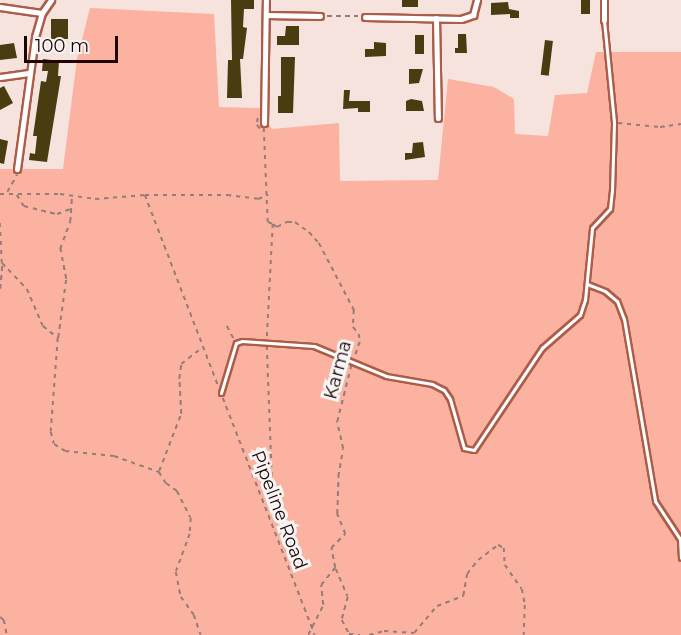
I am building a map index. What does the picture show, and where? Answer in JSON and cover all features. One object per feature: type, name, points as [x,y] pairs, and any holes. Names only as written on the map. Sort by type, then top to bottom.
[{"type":"street","points":[[17,169],[29,73],[42,13],[51,0]]},
{"type":"street","points":[[264,123],[266,0]]},
{"type":"street","points":[[365,16],[461,19],[473,15],[477,0]]},
{"type":"street","points":[[604,0],[604,20]]},
{"type":"street","points":[[0,7],[42,13]]},
{"type":"street","points":[[266,15],[320,16]]},
{"type":"street","points":[[436,18],[438,118]]},
{"type":"street","points":[[0,77],[29,73]]},
{"type":"lane","points":[[221,393],[232,348],[236,343],[267,342],[314,346],[352,364],[386,376],[432,384],[444,390],[450,399],[464,448],[474,450],[542,348],[580,315],[587,284],[592,228],[610,209],[614,122],[604,20]]},
{"type":"lane","points":[[587,284],[605,291],[617,301],[624,319],[655,501],[680,539],[681,558]]},
{"type":"path","points":[[320,16],[365,16]]},
{"type":"path","points":[[614,122],[660,127],[681,124]]},
{"type":"path","points":[[264,123],[268,222],[273,224],[267,342],[273,503],[267,511]]},
{"type":"path","points":[[6,193],[16,178],[17,169]]},
{"type":"path","points":[[0,194],[72,195],[95,199],[145,195],[227,195],[258,198],[268,195]]},
{"type":"path","points":[[16,194],[24,206],[57,214],[71,209]]},
{"type":"path","points":[[72,195],[70,222],[60,249],[66,279],[58,338],[51,432],[54,444],[65,450],[114,456],[159,472],[166,483],[177,491],[191,518],[190,534],[176,572],[181,597],[194,615],[201,635]]},
{"type":"path","name":"Pipeline Road","points":[[145,195],[315,635]]},
{"type":"path","name":"Karma","points":[[273,224],[277,227],[287,222],[295,222],[319,243],[354,310],[354,327],[359,334],[360,342],[352,364],[338,422],[343,449],[338,477],[337,514],[345,534],[331,548],[335,568],[321,585],[323,605],[308,635]]},
{"type":"path","points":[[0,223],[2,263],[0,289]]},
{"type":"path","points":[[2,263],[27,289],[43,326],[58,338]]},
{"type":"path","points":[[227,326],[236,343]]},
{"type":"path","points":[[159,472],[162,458],[182,414],[179,379],[181,364],[203,347]]},
{"type":"path","points":[[369,635],[384,631],[414,633],[437,606],[463,596],[467,574],[478,560],[498,545],[504,548],[503,561],[522,589],[525,605],[524,635]]},
{"type":"path","points":[[335,568],[348,597],[342,620],[349,634],[360,635]]},
{"type":"path","points":[[0,616],[4,620],[7,635]]},
{"type":"shaded area","points":[[90,8],[214,14],[219,107],[260,108],[272,129],[339,123],[340,181],[438,180],[448,79],[494,87],[514,99],[515,134],[548,136],[555,95],[587,93],[596,52],[681,52],[681,635],[0,635],[0,169],[63,169],[77,59]]},
{"type":"building","points":[[231,0],[254,0],[254,9],[244,9],[243,27],[247,28],[243,59],[240,59],[242,98],[227,98],[228,60],[232,60]]},
{"type":"building","points":[[402,0],[418,0],[418,7],[402,7]]},
{"type":"building","points":[[581,0],[590,0],[590,14],[581,14]]},
{"type":"building","points":[[508,2],[509,9],[519,11],[519,18],[510,18],[510,14],[491,15],[491,3]]},
{"type":"building","points":[[51,19],[68,19],[68,39],[51,39]]},
{"type":"building","points":[[286,26],[299,26],[299,45],[277,45],[277,36],[285,36]]},
{"type":"building","points":[[458,34],[466,34],[467,53],[455,53],[455,48],[458,48]]},
{"type":"building","points":[[415,35],[424,35],[424,54],[415,54]]},
{"type":"building","points":[[545,40],[553,41],[549,76],[541,75]]},
{"type":"building","points":[[374,42],[386,43],[386,56],[365,57],[365,49],[374,49]]},
{"type":"building","points":[[14,43],[17,58],[0,60],[0,45]]},
{"type":"building","points":[[281,57],[295,57],[293,113],[278,113],[278,96],[281,96]]},
{"type":"building","points":[[43,59],[59,61],[58,76],[61,76],[47,162],[29,160],[30,153],[35,154],[37,136],[33,136],[41,81],[46,82],[48,71],[42,71]]},
{"type":"building","points":[[409,69],[423,69],[419,83],[409,84]]},
{"type":"building","points":[[4,86],[13,103],[0,110],[0,88]]},
{"type":"building","points":[[344,90],[350,90],[349,101],[370,101],[370,112],[358,112],[358,108],[343,109]]},
{"type":"building","points":[[411,99],[422,101],[424,111],[406,111],[406,101]]},
{"type":"building","points":[[0,139],[8,141],[4,164],[0,163]]},
{"type":"building","points":[[423,142],[425,157],[405,160],[405,153],[412,153],[413,143]]}]
